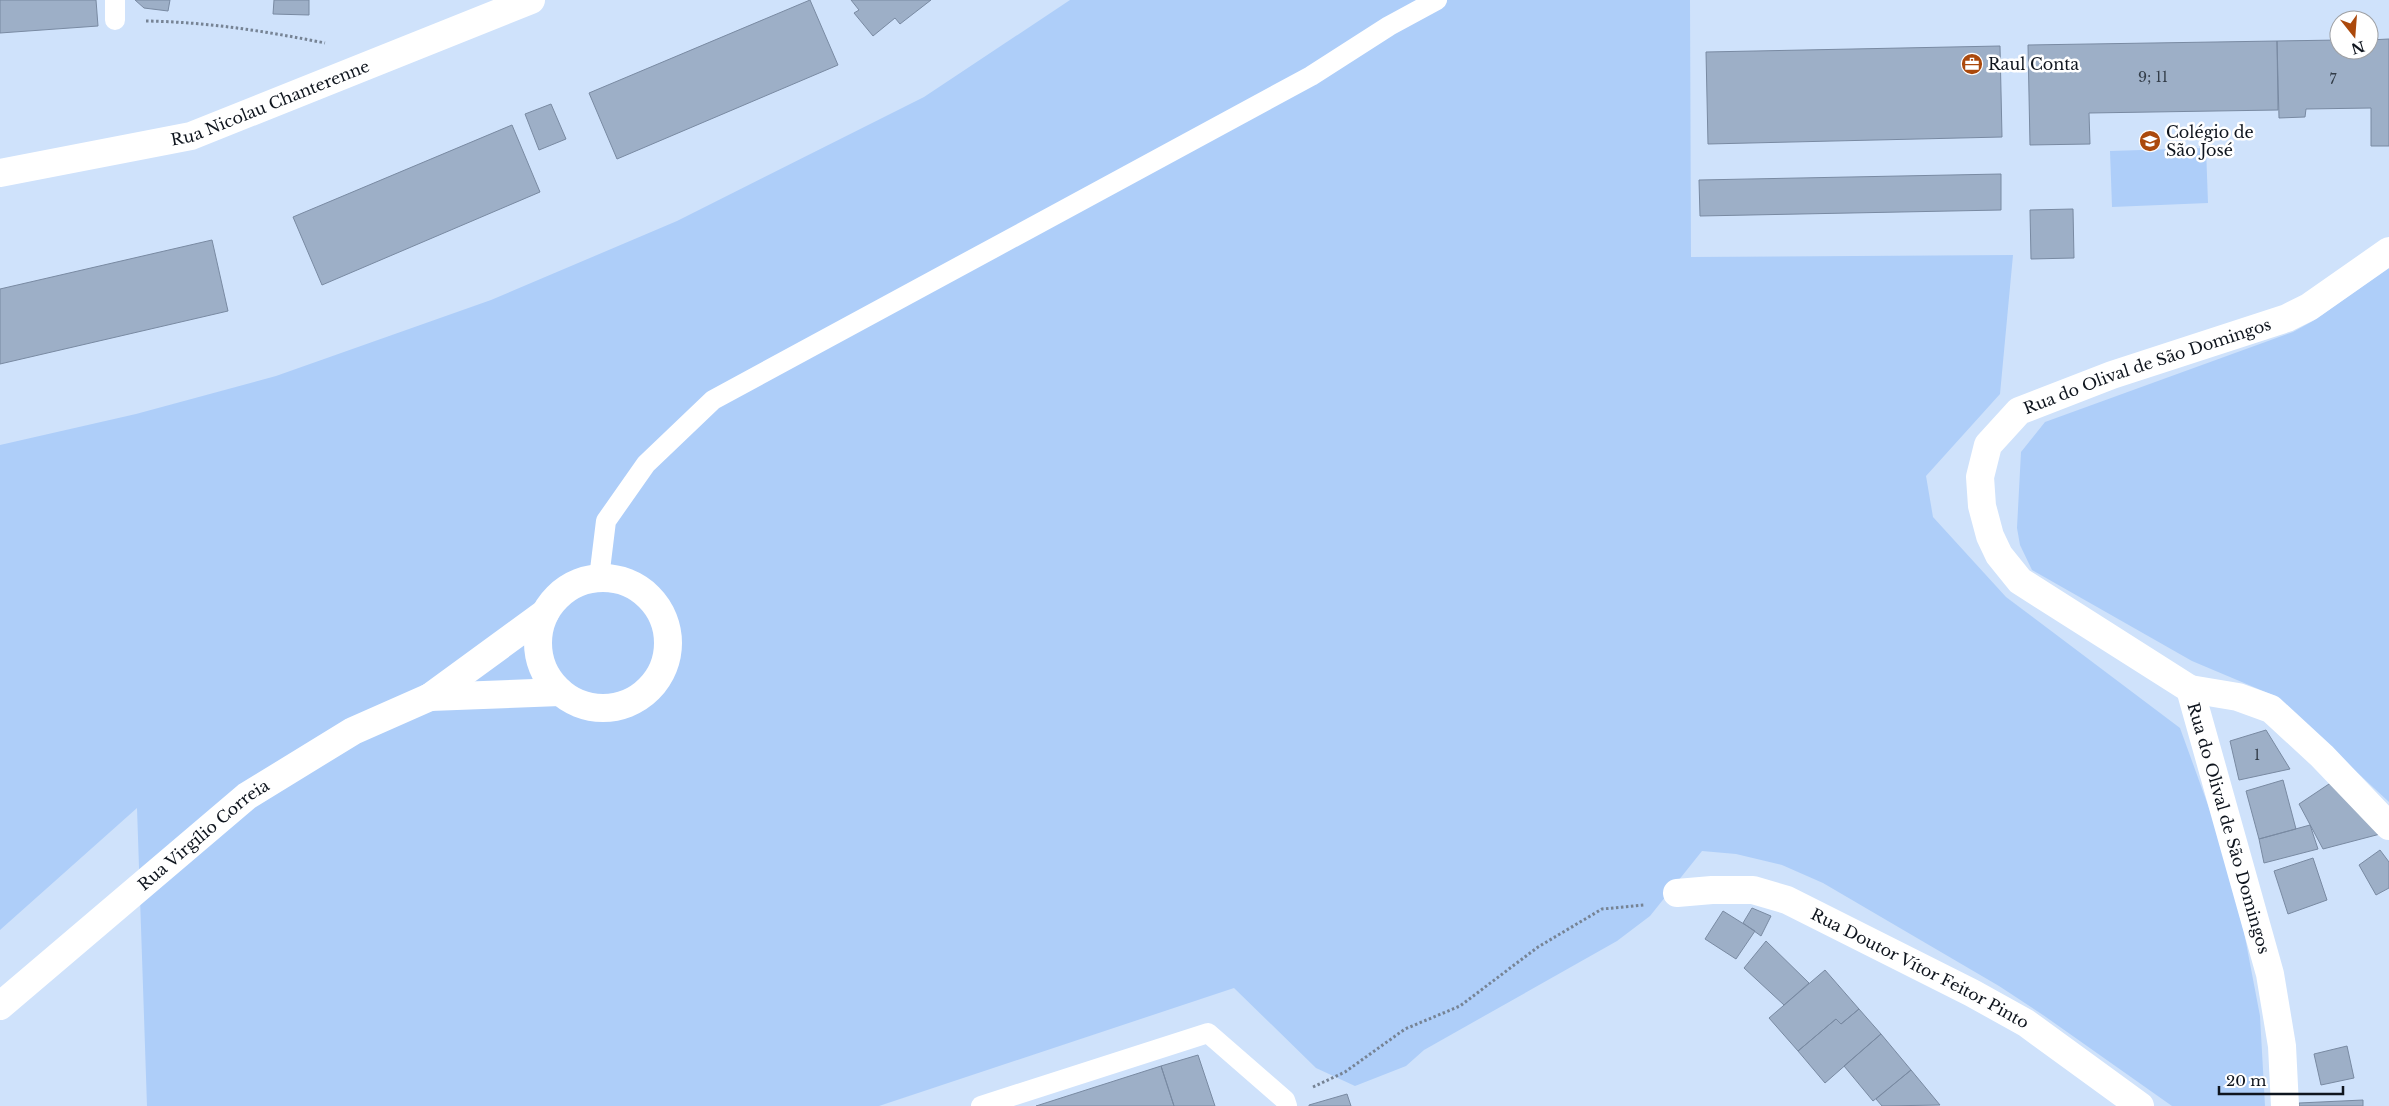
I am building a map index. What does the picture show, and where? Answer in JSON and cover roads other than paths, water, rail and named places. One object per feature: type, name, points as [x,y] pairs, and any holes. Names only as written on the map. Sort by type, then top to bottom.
[{"type":"street","name":"Rua Nicolau Chanterenne","points":[[0,173],[191,136],[531,0]]},
{"type":"street","name":"Rua do Olival de São Domingos","points":[[2284,1106],[2282,1046],[2270,974],[2190,689],[2020,581],[1999,555],[1990,536],[1982,506],[1980,477],[1988,445],[2019,411],[2112,375],[2287,318],[2308,307],[2389,251]]},
{"type":"street","name":"Rua Virgílio Correia","points":[[0,1006],[247,796],[353,732],[430,697],[546,612],[559,595],[577,584],[598,578],[620,580],[640,589],[655,603],[665,622],[668,643],[665,664],[655,683],[639,697],[620,706],[598,708],[578,703],[560,692],[546,675],[539,655],[539,633],[546,612]]},
{"type":"street","points":[[2190,689],[2238,697],[2271,709],[2316,750],[2389,826]]},
{"type":"street","name":"Rua Virgílio Correia","points":[[430,697],[560,692]]},
{"type":"street","name":"Rua Doutor Vítor Feitor Pinto","points":[[1677,893],[1712,890],[1753,890],[1787,900],[1972,993],[2026,1023],[2140,1106]]},
{"type":"lane","points":[[115,0],[115,20]]},
{"type":"lane","points":[[598,578],[606,521],[646,464],[713,400],[1311,76],[1388,26],[1437,0]]},
{"type":"lane","points":[[981,1106],[1208,1032],[1286,1103]]},
{"type":"place","name":"Raul Conta","points":[[1972,64]]},
{"type":"place","name":"Colégio de São José","points":[[2150,141]]}]
